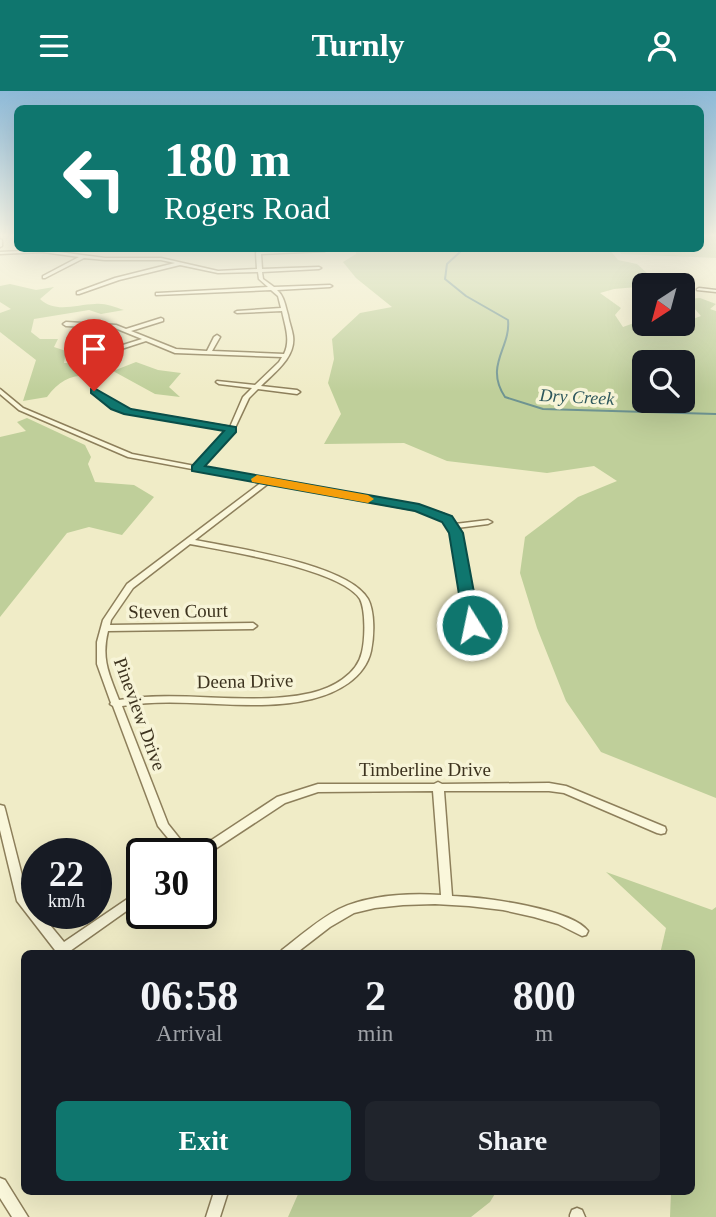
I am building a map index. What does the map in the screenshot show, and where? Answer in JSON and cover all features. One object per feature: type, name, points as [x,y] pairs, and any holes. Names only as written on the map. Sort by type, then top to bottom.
[{"type":"street","points":[[79,293],[97,287]]},
{"type":"street","points":[[196,468],[232,429],[240,404],[286,356],[291,338],[280,295],[270,287]]},
{"type":"street","points":[[158,294],[320,287]]},
{"type":"street","points":[[699,289],[716,291]]},
{"type":"street","points":[[237,312],[284,309]]},
{"type":"street","points":[[126,331],[161,320]]},
{"type":"street","points":[[66,324],[105,325],[167,349],[286,356]]},
{"type":"street","points":[[208,352],[218,337]]},
{"type":"street","points":[[109,351],[145,340]]},
{"type":"street","points":[[219,382],[297,392]]},
{"type":"street","points":[[0,391],[21,409],[108,449],[196,468],[419,508],[443,517],[454,526],[472,625],[466,641]]},
{"type":"street","points":[[94,391],[114,407],[128,412],[232,429]]},
{"type":"street","name":"Pineview Drive","points":[[173,838],[163,826],[115,704],[102,664],[104,628],[114,606],[130,586],[267,481]]},
{"type":"street","points":[[454,526],[488,522]]},
{"type":"street","name":"Deena Drive","points":[[115,704],[131,701],[302,698],[340,685],[352,676],[365,657],[365,603],[357,590],[344,579],[188,541]]},
{"type":"street","name":"Steven Court","points":[[104,628],[253,626]]},
{"type":"street","points":[[438,786],[447,901]]},
{"type":"street","name":"Timberline Drive","points":[[217,842],[258,813],[300,792],[328,787],[549,787],[566,790],[661,830]]},
{"type":"street","points":[[0,809],[23,901],[62,950]]},
{"type":"street","points":[[291,950],[326,922],[354,908],[390,902],[486,902],[528,909],[564,919],[582,931]]},
{"type":"street","points":[[67,950],[126,906]]},
{"type":"street","points":[[0,1185],[22,1217]]},
{"type":"street","points":[[213,1217],[219,1195]]},
{"type":"green space","points":[[0,287],[36,290],[54,287],[40,299],[46,304],[67,307],[99,304],[124,310],[101,314],[89,310],[34,319],[31,332],[40,339],[58,339],[54,347],[66,351],[64,363],[82,363],[113,371],[103,377],[86,375],[65,380],[47,397],[23,401],[36,360],[0,332],[0,313],[11,309],[0,302]]},
{"type":"green space","points":[[367,287],[632,287],[600,293],[621,308],[615,315],[623,327],[632,324],[632,336],[695,336],[695,318],[701,316],[695,309],[695,298],[716,304],[710,309],[716,311],[716,798],[601,752],[566,701],[537,628],[520,573],[525,537],[578,497],[617,481],[594,466],[547,473],[447,461],[404,443],[324,444],[341,414],[328,383],[334,359],[332,339],[360,313],[392,307]]},
{"type":"green space","points":[[136,362],[158,370],[181,373],[169,387],[180,397],[155,394],[113,371]]},
{"type":"green space","points":[[27,418],[85,445],[91,457],[88,464],[95,482],[134,485],[154,497],[122,535],[89,527],[67,533],[0,617],[0,437],[26,431],[17,422]]},
{"type":"green space","points":[[606,872],[712,910],[716,907],[716,1217],[670,1217],[671,1195],[695,1195],[695,950],[661,950],[666,928]]},
{"type":"green space","points":[[298,1195],[494,1195],[490,1202],[471,1217],[288,1217]]},
{"type":"waterway","name":"Dry Creek","points":[[454,287],[508,320],[497,375],[505,397],[543,409],[716,414]]},
{"type":"slow traffic","points":[[257,479],[368,499]]},
{"type":"route","points":[[94,391],[114,407],[128,412],[232,429],[196,468],[419,508],[447,519],[454,526],[456,533],[472,625]]}]
